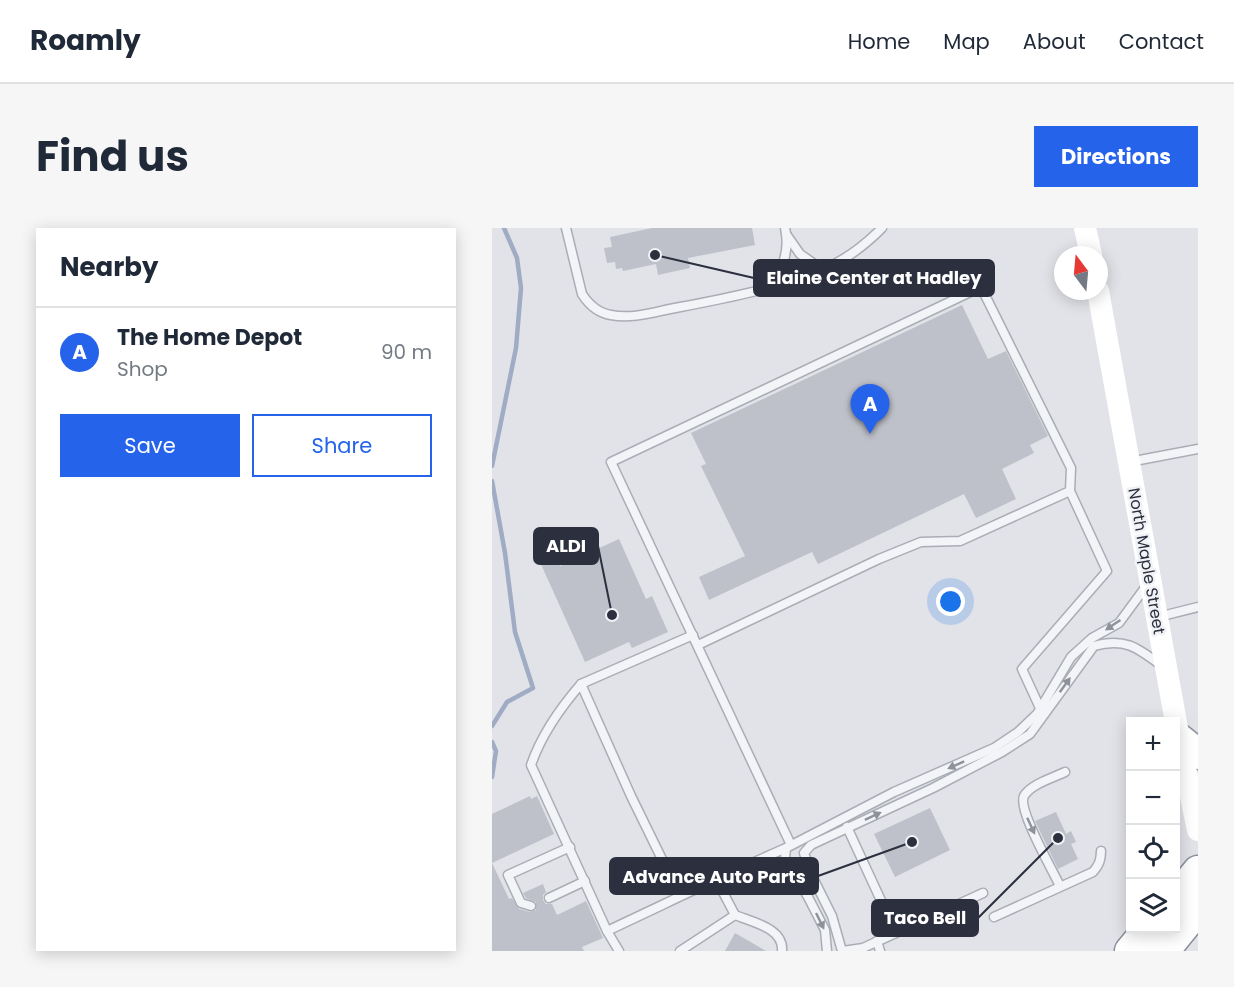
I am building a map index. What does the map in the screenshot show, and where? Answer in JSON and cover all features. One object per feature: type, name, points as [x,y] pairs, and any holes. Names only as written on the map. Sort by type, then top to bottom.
[{"type":"highway","points":[[1180,893],[1198,872]]},
{"type":"highway","points":[[1164,951],[1198,909]]},
{"type":"highway","points":[[1130,951],[1145,933]]},
{"type":"main road","points":[[1085,228],[1089,246]]},
{"type":"main road","name":"North Maple Street","points":[[1100,300],[1167,670],[1189,746],[1198,830]]},
{"type":"lane","points":[[566,228],[582,294],[593,306],[607,314],[619,316],[637,315],[770,286],[823,270],[853,253],[882,228]]},
{"type":"lane","points":[[770,286],[783,266],[786,231]]},
{"type":"lane","points":[[786,231],[800,254],[823,270]]},
{"type":"lane","points":[[827,951],[825,930],[785,858],[789,846],[698,645],[611,462],[981,286],[1071,468],[1070,491],[1107,571],[1022,669],[1040,708]]},
{"type":"lane","points":[[1129,462],[1198,448]]},
{"type":"lane","points":[[698,645],[921,542],[960,541],[1070,491]]},
{"type":"lane","points":[[607,931],[789,846],[894,792],[994,748],[1018,732],[1036,714],[1071,657],[1092,638],[1119,623],[1150,581]]},
{"type":"lane","points":[[1157,617],[1198,607]]},
{"type":"lane","points":[[619,951],[607,931],[531,765],[536,752],[566,702],[581,684],[693,635]]},
{"type":"lane","points":[[983,893],[862,948],[842,951],[832,916],[811,874],[804,853],[811,845],[933,788],[1002,752],[1030,734],[1094,646],[1107,643],[1137,647],[1167,670]]},
{"type":"lane","points":[[581,684],[631,796],[680,896]]},
{"type":"lane","points":[[1060,886],[1026,816],[1022,802],[1030,789],[1065,772]]},
{"type":"lane","points":[[847,827],[896,933]]},
{"type":"lane","points":[[531,906],[521,903],[508,874],[570,847]]},
{"type":"lane","points":[[994,917],[1093,872],[1101,858],[1101,850]]},
{"type":"lane","points":[[717,879],[735,915],[777,933],[782,941],[782,951]]},
{"type":"lane","points":[[549,898],[585,881]]},
{"type":"lane","points":[[680,951],[735,915]]},
{"type":"lane","points":[[877,941],[880,951]]},
{"type":"building","points":[[652,228],[752,228],[755,245],[688,258],[690,268],[658,275],[656,264],[623,271],[622,268],[616,269],[615,262],[607,263],[604,248],[612,247],[610,237]]},
{"type":"building","points":[[962,305],[988,359],[1006,351],[1048,436],[1030,445],[1034,453],[1002,469],[1016,499],[976,518],[964,494],[818,564],[812,552],[709,600],[699,577],[745,556],[701,466],[706,464],[691,433]]},
{"type":"building","points":[[619,539],[646,599],[652,596],[668,632],[632,648],[629,642],[585,662],[540,562],[555,555],[560,566]]},
{"type":"building","points":[[530,796],[531,799],[537,796],[554,834],[492,863],[492,814]]},
{"type":"building","points":[[930,808],[950,850],[895,877],[874,834]]},
{"type":"building","points":[[1056,812],[1066,834],[1071,831],[1076,842],[1071,844],[1078,859],[1058,869],[1035,821]]},
{"type":"building","points":[[492,863],[509,899],[512,898],[519,909],[530,912],[536,910],[536,902],[526,898],[523,893],[543,884],[546,892],[543,900],[546,904],[552,904],[557,915],[586,901],[603,938],[582,947],[584,951],[492,951]]},
{"type":"building","points":[[735,933],[766,951],[725,951]]},
{"type":"waterway","points":[[492,466],[516,348],[521,288],[517,258],[504,228]]},
{"type":"waterway","points":[[492,481],[505,553],[515,632],[533,688],[507,702],[492,726]]},
{"type":"waterway","points":[[492,742],[496,751],[492,777]]},
{"type":"place","name":"Elaine Center at Hadley","points":[[655,255]]},
{"type":"place","name":"The Home Depot","points":[[870,434]]},
{"type":"place","name":"ALDI","points":[[612,615]]},
{"type":"place","name":"Taco Bell","points":[[1058,838]]},
{"type":"place","name":"Advance Auto Parts","points":[[912,842]]}]
